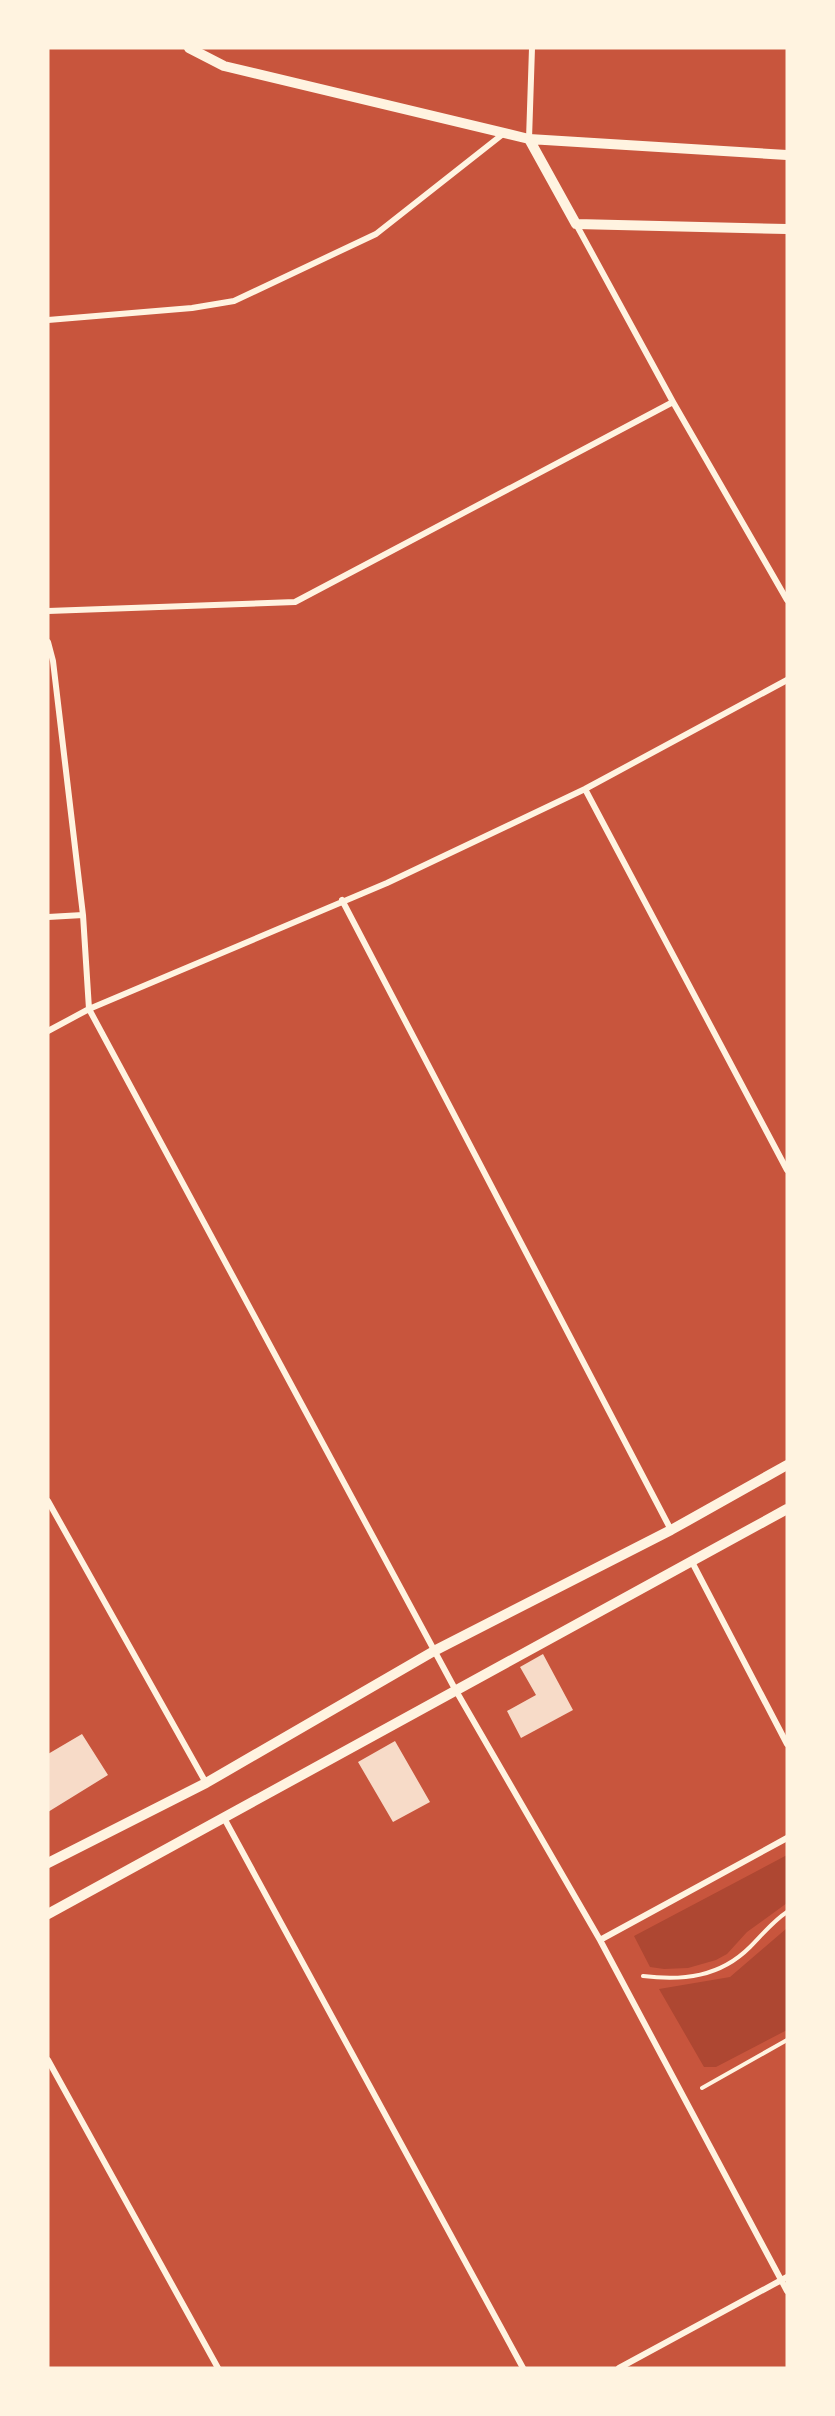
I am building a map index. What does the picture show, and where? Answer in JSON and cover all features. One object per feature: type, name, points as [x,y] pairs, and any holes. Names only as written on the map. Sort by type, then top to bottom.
[{"type":"street","points":[[189,48],[224,66],[529,139],[787,155]]},
{"type":"street","points":[[532,48],[529,139],[673,402],[787,600]]},
{"type":"street","points":[[48,320],[192,308],[234,301],[376,234],[504,133]]},
{"type":"street","points":[[576,224],[787,230]]},
{"type":"street","points":[[48,611],[295,602],[673,402]]},
{"type":"street","points":[[48,642],[53,661],[83,915],[89,1009],[434,1651],[600,1940],[784,2278],[787,2290]]},
{"type":"street","points":[[48,1032],[89,1009],[342,900],[387,883],[585,789],[787,680]]},
{"type":"street","points":[[585,789],[787,1170]]},
{"type":"street","points":[[342,900],[671,1530]]},
{"type":"street","points":[[48,917],[83,915]]},
{"type":"street","points":[[48,1863],[206,1783],[434,1651],[671,1530],[787,1465]]},
{"type":"street","points":[[48,1501],[206,1783]]},
{"type":"street","points":[[48,1914],[787,1509]]},
{"type":"street","points":[[692,1562],[787,1744]]},
{"type":"street","points":[[224,1818],[523,2368]]},
{"type":"street","points":[[600,1940],[787,1838]]},
{"type":"street","points":[[48,2060],[218,2368]]},
{"type":"street","points":[[619,2368],[784,2278]]},
{"type":"path","points":[[617,1974],[664,1979],[702,1976],[724,1968],[787,1912]]},
{"type":"path","points":[[684,2098],[787,2040]]},
{"type":"shaded area","points":[[787,1855],[787,1903],[747,1932],[727,1954],[716,1960],[688,1968],[650,1967],[634,1936]]},
{"type":"shaded area","points":[[787,1928],[787,2030],[716,2067],[704,2067],[659,1989],[730,1977]]},
{"type":"building","points":[[543,1654],[573,1710],[521,1738],[507,1711],[536,1695],[520,1667]]},
{"type":"building","points":[[82,1734],[108,1775],[48,1812],[48,1754]]},
{"type":"building","points":[[395,1741],[430,1802],[393,1822],[358,1762]]}]
